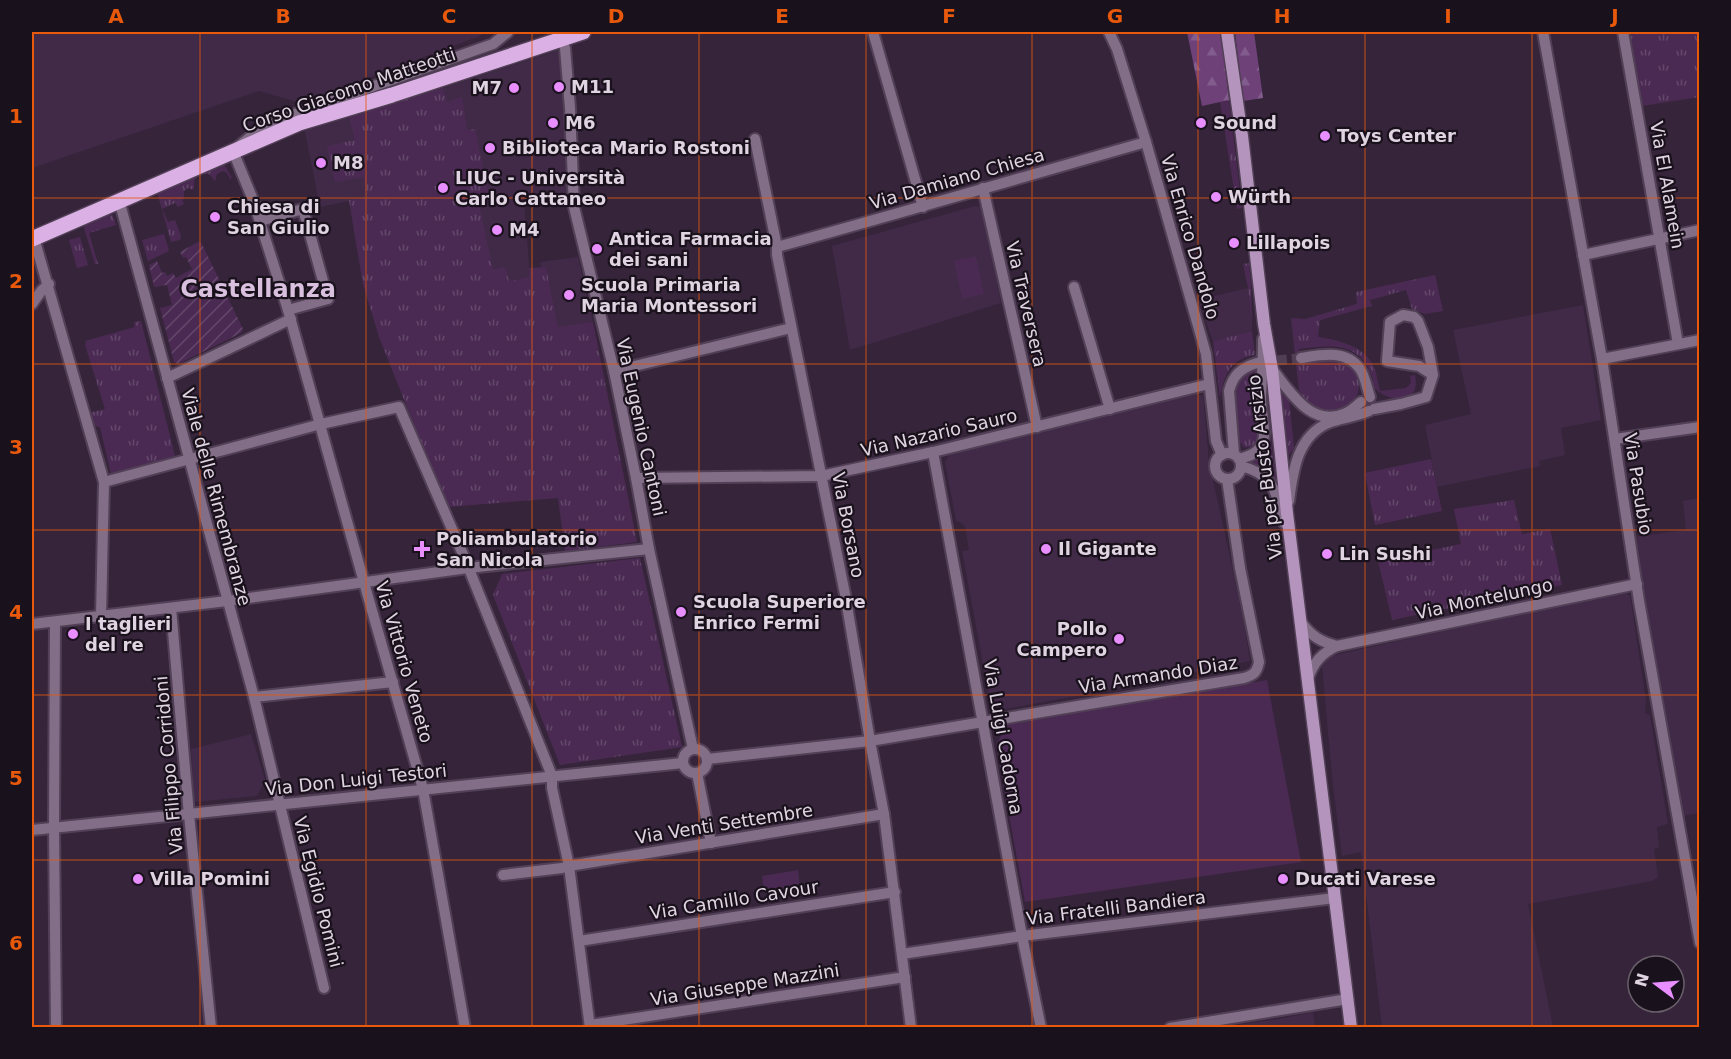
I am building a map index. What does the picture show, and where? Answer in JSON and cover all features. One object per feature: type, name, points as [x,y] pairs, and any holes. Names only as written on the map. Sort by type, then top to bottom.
[{"type":"main road","name":"Corso Giacomo Matteotti","points":[[33,238],[299,123],[583,32]]},
{"type":"main road","name":"Via per Busto Arsizio","points":[[1227,32],[1264,324],[1272,369],[1287,513],[1351,1028]]},
{"type":"street","points":[[233,151],[260,129],[493,44],[508,32]]},
{"type":"street","points":[[873,32],[923,207]]},
{"type":"street","name":"Via Enrico Dandolo","points":[[1109,32],[1117,49],[1146,142],[1206,354],[1216,441],[1222,455],[1217,459],[1215,468],[1219,476],[1227,479]]},
{"type":"street","name":"Via El Alamein","points":[[1623,32],[1678,344]]},
{"type":"street","name":"Via Pasubio","points":[[1545,33],[1602,359],[1637,584],[1700,942]]},
{"type":"street","name":"Via Eugenio Cantoni","points":[[561,38],[565,48],[570,108],[574,207],[614,371],[649,549],[693,749]]},
{"type":"street","points":[[299,123],[326,104]]},
{"type":"street","name":"Via Borsano","points":[[755,139],[845,594],[884,814],[911,1028]]},
{"type":"street","name":"Via Damiano Chiesa","points":[[777,247],[1146,142]]},
{"type":"street","name":"Via Vittorio Veneto","points":[[233,151],[260,221],[290,315],[423,789],[465,1028]]},
{"type":"street","name":"Via Traversera","points":[[982,188],[1037,427]]},
{"type":"street","name":"Viale delle Rimembranze","points":[[119,200],[254,697],[279,804]]},
{"type":"street","points":[[166,378],[290,315],[328,299],[303,209],[260,221]]},
{"type":"street","points":[[1583,255],[1700,230]]},
{"type":"street","points":[[33,238],[49,284],[104,482],[101,616]]},
{"type":"street","points":[[32,304],[49,284]]},
{"type":"street","points":[[1074,287],[1110,409]]},
{"type":"street","points":[[1272,369],[1297,399],[1309,411],[1320,417],[1346,413],[1369,403],[1401,404],[1426,397],[1433,375],[1428,347],[1418,321],[1414,317],[1403,315],[1390,322],[1387,361],[1419,366],[1433,375]]},
{"type":"street","points":[[1238,460],[1255,454],[1261,447],[1264,324]]},
{"type":"street","points":[[614,371],[791,328]]},
{"type":"street","points":[[1602,359],[1700,340]]},
{"type":"street","points":[[1301,358],[1333,354],[1352,360],[1361,370],[1369,403]]},
{"type":"street","points":[[1227,479],[1232,479],[1239,474],[1229,391],[1237,373],[1257,363]]},
{"type":"street","name":"Via Nazario Sauro","points":[[636,477],[821,476],[933,452],[1209,384]]},
{"type":"street","points":[[1287,513],[1296,462],[1302,447],[1315,432],[1326,424],[1369,403]]},
{"type":"street","points":[[104,482],[321,424],[399,407],[468,568],[552,776],[552,788],[568,866],[590,1026]]},
{"type":"street","points":[[1615,440],[1700,427]]},
{"type":"street","name":"Via Luigi Cadorna","points":[[933,452],[1041,1028]]},
{"type":"street","points":[[1222,455],[1230,453],[1268,480],[1276,492],[1293,557]]},
{"type":"street","name":"Via Armando Diaz","points":[[870,741],[1253,675],[1258,669],[1259,662],[1240,568],[1227,479]]},
{"type":"street","points":[[32,624],[227,601],[468,568],[649,549]]},
{"type":"street","name":"Via Montelungo","points":[[1308,678],[1319,657],[1337,646],[1637,584]]},
{"type":"street","name":"Via Filippo Corridoni","points":[[171,608],[211,1028]]},
{"type":"street","points":[[55,622],[56,1028]]},
{"type":"street","points":[[1301,622],[1315,638],[1337,646]]},
{"type":"street","points":[[254,697],[393,682]]},
{"type":"street","points":[[707,759],[870,741]]},
{"type":"street","points":[[693,749],[702,751],[707,759],[705,768],[697,773],[688,771],[683,763],[685,754],[693,749]]},
{"type":"street","name":"Via Don Luigi Testori","points":[[32,830],[683,763]]},
{"type":"street","points":[[697,773],[711,843]]},
{"type":"street","name":"Via Egidio Pomini","points":[[279,804],[324,988]]},
{"type":"street","name":"Via Venti Settembre","points":[[503,875],[562,868],[884,814]]},
{"type":"street","name":"Via Camillo Cavour","points":[[579,941],[895,892]]},
{"type":"street","name":"Via Fratelli Bandiera","points":[[902,954],[1022,936],[1335,898]]},
{"type":"street","name":"Via Giuseppe Mazzini","points":[[590,1026],[905,977]]},
{"type":"street","points":[[1170,1028],[1348,999]]},
{"type":"shaded area","points":[[32,32],[484,32],[480,36],[301,103],[259,91],[32,168]]},
{"type":"shaded area","name":"LIUC - Università Carlo Cattaneo","points":[[562,49],[571,195],[524,199],[530,277],[508,281],[493,270],[363,284],[349,201],[320,207],[304,127],[443,88]]},
{"type":"shaded area","points":[[975,206],[982,207],[1001,303],[850,350],[832,246]]},
{"type":"shaded area","name":"Scuola Primaria Maria Montessori","points":[[578,257],[593,322],[558,328],[546,267],[541,267],[540,262]]},
{"type":"shaded area","points":[[1248,288],[1252,331],[1213,341],[1198,300]]},
{"type":"shaded area","points":[[1583,305],[1601,420],[1561,428],[1565,455],[1539,461],[1540,466],[1437,487],[1425,425],[1471,414],[1453,330]]},
{"type":"shaded area","points":[[1197,394],[1203,396],[1209,462],[1243,617],[1250,661],[1000,710],[990,701],[962,551],[969,550],[965,526],[956,521],[945,462],[949,455]]},
{"type":"shaded area","points":[[1699,498],[1699,813],[1682,816],[1632,537],[1686,530],[1683,501]]},
{"type":"shaded area","points":[[1621,592],[1630,595],[1646,700],[1645,713],[1650,715],[1668,824],[1657,827],[1659,848],[1654,849],[1658,877],[1652,881],[1528,904],[1553,1027],[1382,1027],[1361,852],[1342,856],[1322,667],[1330,656]]},
{"type":"shaded area","points":[[251,734],[265,780],[257,796],[194,802],[191,749]]},
{"type":"shaded area","points":[[1313,1012],[1315,1027],[1223,1027],[1279,1019]]},
{"type":"green space","points":[[1187,32],[1221,32],[1229,100],[1202,106]]},
{"type":"green space","points":[[1235,32],[1254,32],[1263,98],[1243,101]]},
{"type":"green space","points":[[1630,32],[1699,32],[1699,97],[1642,106]]},
{"type":"green space","points":[[443,88],[447,102],[462,97],[467,130],[475,129],[488,192],[477,195],[493,270],[505,267],[509,281],[529,277],[529,268],[546,267],[558,327],[593,322],[637,542],[565,551],[558,498],[447,507],[379,337],[363,284],[349,200],[367,197],[363,177],[335,182],[327,146],[355,140],[349,116]]},
{"type":"green space","points":[[1229,100],[1242,208],[1237,209],[1220,101]]},
{"type":"green space","points":[[222,164],[232,178],[230,179],[223,171],[217,174],[215,181],[209,174],[200,174],[194,180],[194,190],[188,188],[184,191],[182,200],[184,204],[178,207],[175,203],[162,209],[168,222],[175,220],[181,236],[180,240],[171,242],[157,192]]},
{"type":"green space","points":[[109,214],[113,215],[116,225],[89,233],[98,264],[95,264],[83,225]]},
{"type":"green space","points":[[164,234],[169,251],[148,261],[142,240]]},
{"type":"green space","points":[[80,237],[88,265],[77,268],[69,240]]},
{"type":"green space","points":[[201,242],[243,329],[241,333],[178,364],[174,362],[160,308],[172,305],[167,285],[154,287],[149,265],[157,261],[162,273],[165,272],[167,276],[173,273],[176,278],[192,269],[186,257],[183,258],[180,252]]},
{"type":"green space","points":[[976,256],[984,294],[962,299],[954,261]]},
{"type":"green space","points":[[1249,263],[1251,283],[1252,331],[1243,264]]},
{"type":"green space","points":[[1435,275],[1443,311],[1425,314],[1412,309],[1406,290],[1370,300],[1372,306],[1320,320],[1318,337],[1342,342],[1364,354],[1374,367],[1380,391],[1406,388],[1411,383],[1410,376],[1415,375],[1416,386],[1413,393],[1400,399],[1392,398],[1375,389],[1369,381],[1373,380],[1368,367],[1361,358],[1344,348],[1299,349],[1301,361],[1338,359],[1352,366],[1359,383],[1358,393],[1346,408],[1335,412],[1321,411],[1307,404],[1299,390],[1291,318],[1305,319],[1357,304],[1356,292]]},
{"type":"green space","points":[[141,321],[175,456],[111,474],[100,427],[94,426],[88,413],[105,409],[85,341],[135,327],[134,322]]},
{"type":"green space","points":[[1252,331],[1255,355],[1234,364],[1226,375],[1220,398],[1213,341]]},
{"type":"green space","points":[[1257,370],[1257,438],[1251,447],[1244,447],[1240,442],[1235,404],[1236,385],[1243,376]]},
{"type":"green space","points":[[1279,393],[1289,398],[1294,448],[1287,457]]},
{"type":"green space","points":[[1267,410],[1276,479],[1262,467],[1251,462],[1264,448]]},
{"type":"green space","points":[[1431,459],[1442,511],[1375,525],[1365,473]]},
{"type":"green space","points":[[1514,500],[1522,534],[1550,529],[1562,585],[1392,620],[1378,561],[1461,544],[1454,509]]},
{"type":"green space","points":[[640,558],[682,747],[560,765],[493,595],[502,574]]},
{"type":"green space","points":[[1267,680],[1301,862],[1025,902],[996,745],[1007,725]]},
{"type":"green space","points":[[798,870],[800,887],[764,893],[762,876]]},
{"type":"tunnel","points":[[1262,362],[1301,358]]},
{"type":"place","name":"M11","points":[[559,87]]},
{"type":"place","name":"M7","points":[[514,88]]},
{"type":"place","name":"M6","points":[[553,123]]},
{"type":"place","name":"Sound","points":[[1201,123]]},
{"type":"place","name":"Toys Center","points":[[1325,136]]},
{"type":"place","name":"Biblioteca Mario Rostoni","points":[[490,148]]},
{"type":"place","name":"M8","points":[[321,163]]},
{"type":"place","name":"LIUC - Università Carlo Cattaneo","points":[[443,188]]},
{"type":"place","name":"Würth","points":[[1216,197]]},
{"type":"place","name":"Chiesa di San Giulio","points":[[215,217]]},
{"type":"place","name":"M4","points":[[497,230]]},
{"type":"place","name":"Lillapois","points":[[1234,243]]},
{"type":"place","name":"Antica Farmacia dei sani","points":[[597,249]]},
{"type":"place","name":"Scuola Primaria Maria Montessori","points":[[569,295]]},
{"type":"place","name":"Poliambulatorio San Nicola","points":[[422,549]]},
{"type":"place","name":"Il Gigante","points":[[1046,549]]},
{"type":"place","name":"Lin Sushi","points":[[1327,554]]},
{"type":"place","name":"Scuola Superiore Enrico Fermi","points":[[681,612]]},
{"type":"place","name":"I taglieri del re","points":[[73,634]]},
{"type":"place","name":"Pollo Campero","points":[[1119,639]]},
{"type":"place","name":"Villa Pomini","points":[[138,879]]},
{"type":"place","name":"Ducati Varese","points":[[1283,879]]},
{"type":"district","name":"Castellanza","points":[[258,289]]}]
